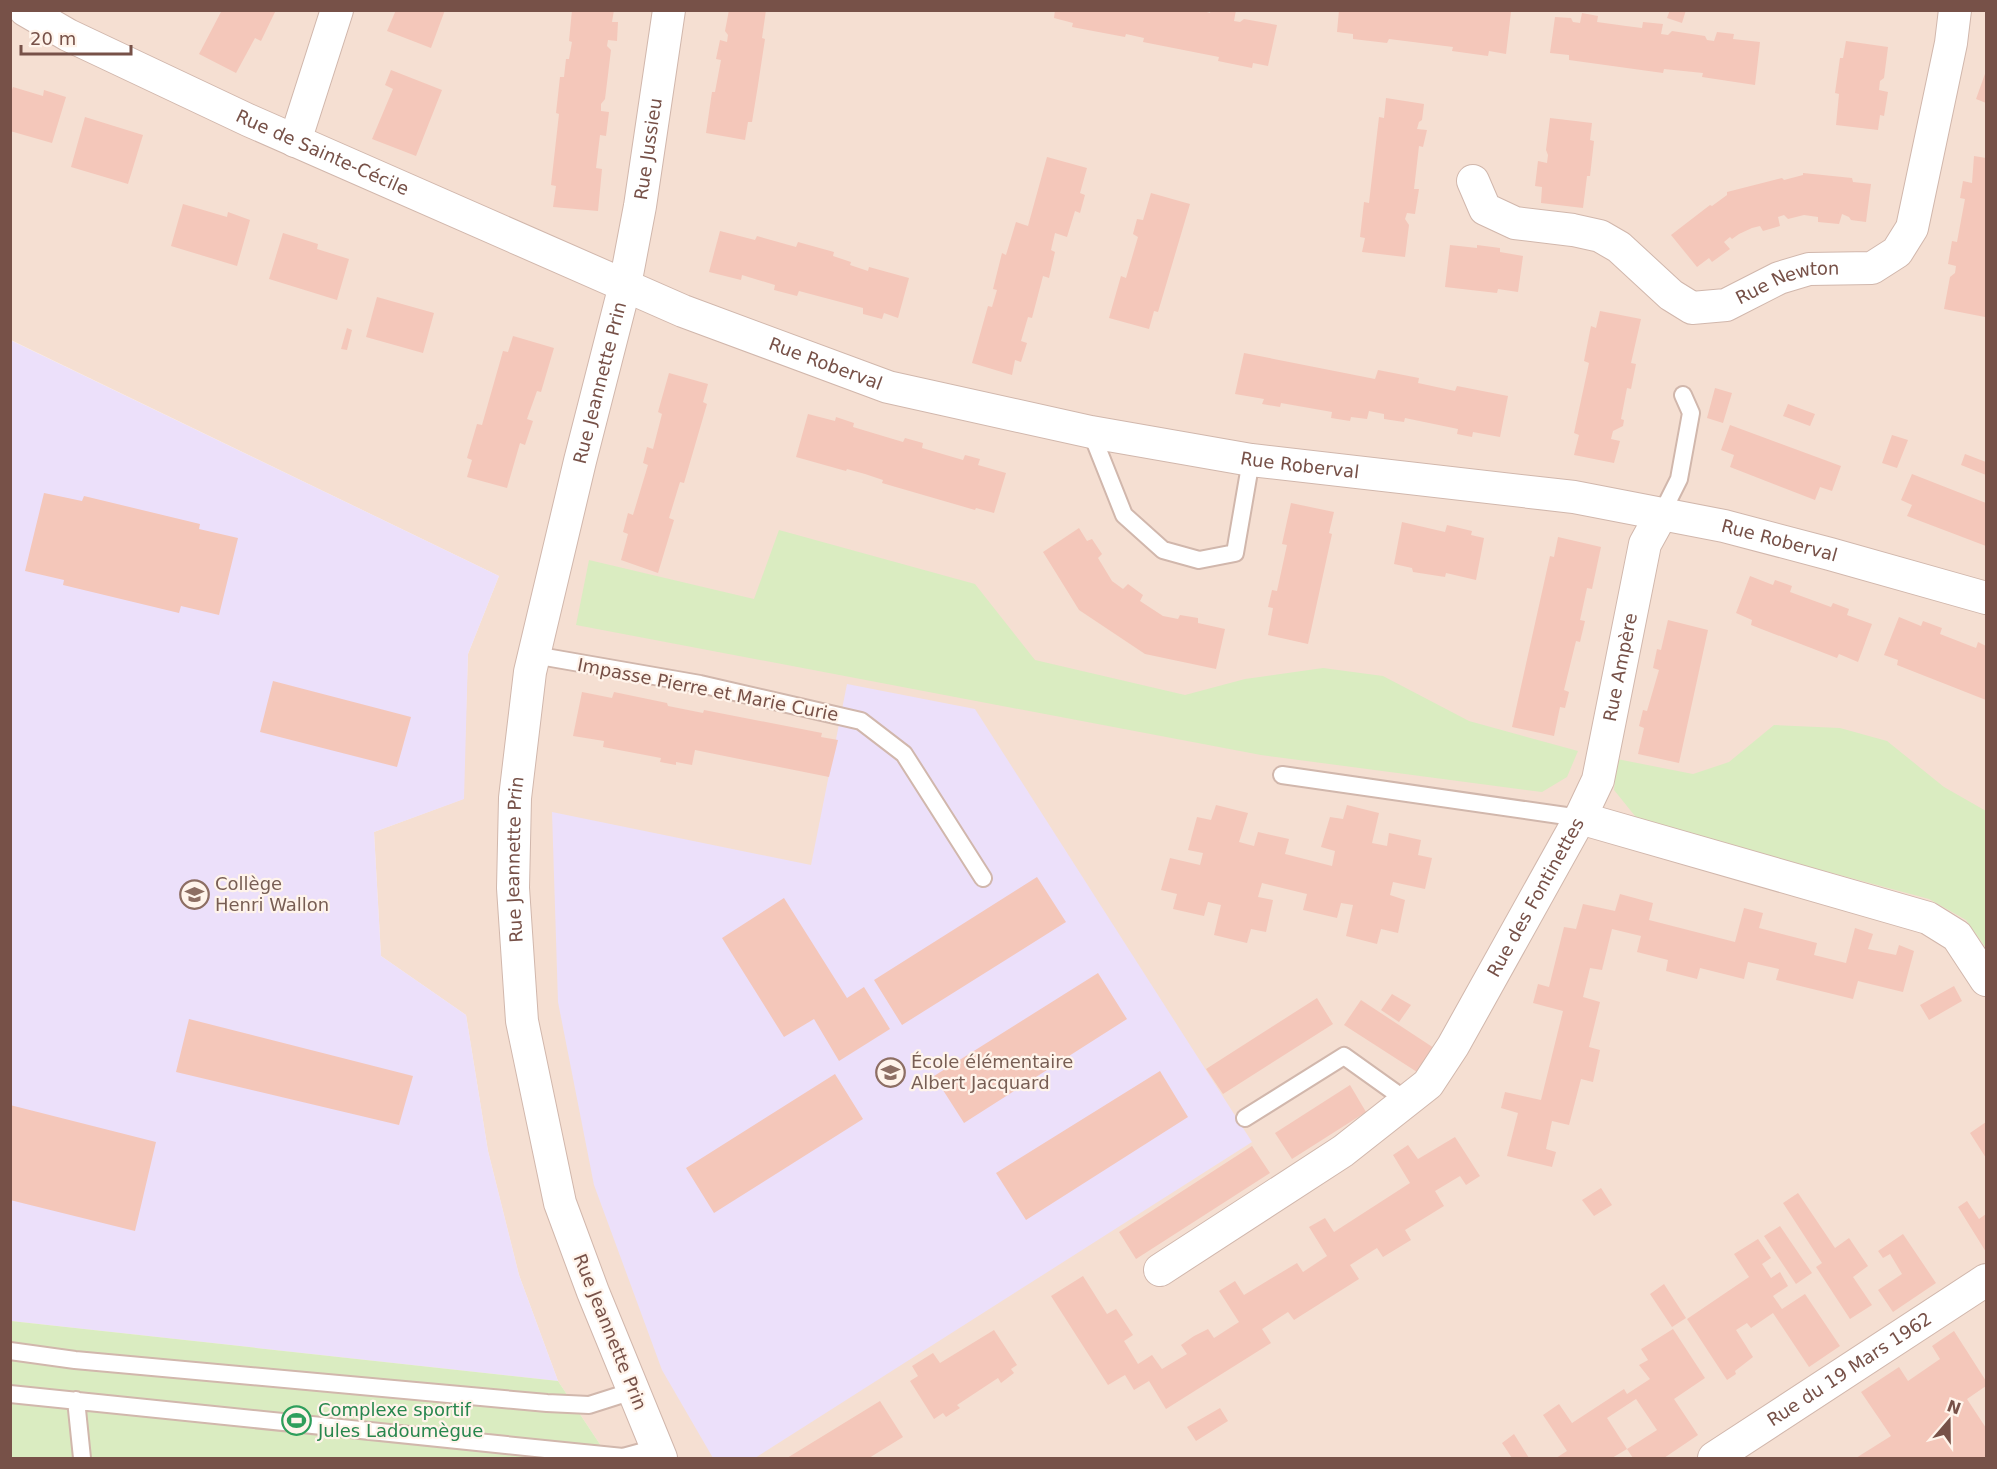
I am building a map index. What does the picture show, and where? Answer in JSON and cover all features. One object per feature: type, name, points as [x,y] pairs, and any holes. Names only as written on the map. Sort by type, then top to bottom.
[{"type":"street","name":"Rue de Sainte-Cécile","points":[[25,10],[68,35],[295,141],[624,285]]},
{"type":"street","points":[[295,141],[337,10]]},
{"type":"street","name":"Rue Jussieu","points":[[624,285],[640,206],[669,10]]},
{"type":"street","name":"Rue Newton","points":[[1473,181],[1485,209],[1515,223],[1573,230],[1600,237],[1619,247],[1671,295],[1692,308],[1726,305],[1779,278],[1809,269],[1872,268],[1898,252],[1912,228],[1951,43],[1955,10]]},
{"type":"street","name":"Rue Roberval","points":[[624,285],[683,311],[888,387],[1091,432],[1251,460],[1574,497],[1724,526],[1986,598]]},
{"type":"street","name":"Rue Jeannette Prin","points":[[624,285],[534,655],[515,798],[513,888],[522,1021],[560,1203],[658,1453]]},
{"type":"street","name":"Rue Ampère","points":[[1580,818],[1599,780],[1645,544],[1661,514]]},
{"type":"street","name":"Rue des Fontinettes","points":[[1160,1270],[1342,1151],[1428,1084],[1452,1046],[1580,818],[1928,918],[1957,936],[1986,981]]},
{"type":"street","name":"Rue du 19 Mars 1962","points":[[1714,1458],[1986,1280]]},
{"type":"lane","points":[[1661,514],[1679,479],[1691,413],[1683,395]]},
{"type":"lane","points":[[1091,432],[1124,515],[1163,550],[1199,561],[1234,553],[1251,460]]},
{"type":"lane","name":"Impasse Pierre et Marie Curie","points":[[534,655],[700,684],[861,721],[904,754],[983,878]]},
{"type":"lane","points":[[1282,775],[1580,818]]},
{"type":"lane","points":[[1245,1118],[1344,1056],[1407,1101]]},
{"type":"lane","points":[[10,1351],[75,1360],[547,1403],[589,1405],[633,1391]]},
{"type":"lane","points":[[10,1394],[623,1457],[658,1453]]},
{"type":"lane","points":[[76,1400],[84,1458]]},
{"type":"shaded area","points":[[10,11],[1986,11],[1986,1458],[609,1458],[558,1381],[519,1275],[488,1151],[466,1015],[381,956],[374,832],[463,799],[468,654],[499,576],[11,340]]},
{"type":"shaded area","name":"Collège Henri Wallon","points":[[10,340],[499,576],[468,654],[464,799],[374,832],[381,956],[466,1015],[488,1151],[519,1275],[558,1381],[11,1321]]},
{"type":"shaded area","name":"École élémentaire Albert Jacquard","points":[[847,684],[975,709],[1252,1142],[755,1458],[713,1458],[662,1370],[594,1185],[558,1002],[552,812],[811,865]]},
{"type":"green space","points":[[779,530],[975,584],[1035,660],[1185,695],[1245,679],[1323,668],[1383,676],[1469,721],[1578,751],[1567,777],[1542,792],[1261,755],[576,625],[589,560],[754,599]]},
{"type":"green space","points":[[1774,725],[1840,728],[1887,741],[1944,787],[1986,811],[1986,948],[1966,920],[1929,899],[1639,821],[1614,790],[1617,759],[1693,774],[1729,762]]},
{"type":"green space","name":"Complexe sportif Jules Ladoumègue","points":[[11,1321],[558,1381],[609,1458],[11,1458]]},
{"type":"building","points":[[222,10],[276,10],[261,41],[255,38],[236,73],[199,54]]},
{"type":"building","points":[[396,10],[445,10],[431,48],[387,31]]},
{"type":"building","points":[[572,10],[614,10],[612,22],[618,22],[617,41],[608,40],[607,46],[611,50],[605,99],[601,104],[601,111],[609,112],[606,136],[600,135],[596,168],[602,169],[598,211],[553,207],[556,186],[551,185],[559,114],[556,113],[560,77],[564,77],[566,59],[569,59],[572,42],[569,41]]},
{"type":"building","points":[[729,10],[766,10],[762,38],[765,39],[758,85],[752,122],[748,122],[745,140],[706,133],[712,92],[715,92],[721,60],[716,59],[720,40],[727,42],[728,35],[725,31]]},
{"type":"building","points":[[1055,10],[1200,10],[1210,13],[1211,10],[1236,10],[1234,21],[1240,22],[1244,19],[1277,25],[1268,66],[1253,63],[1252,68],[1218,61],[1219,57],[1143,42],[1144,38],[1126,34],[1125,37],[1072,27],[1073,23],[1054,18]]},
{"type":"building","points":[[1339,10],[1511,12],[1506,54],[1489,51],[1488,56],[1452,51],[1453,47],[1389,39],[1387,43],[1353,39],[1353,34],[1337,32]]},
{"type":"building","points":[[1670,10],[1686,10],[1682,23],[1667,18]]},
{"type":"building","points":[[1582,13],[1598,16],[1597,22],[1626,26],[1642,28],[1643,22],[1663,24],[1661,34],[1668,35],[1672,31],[1705,36],[1707,40],[1714,41],[1717,32],[1734,34],[1733,39],[1760,42],[1755,85],[1702,77],[1703,73],[1664,69],[1663,73],[1569,60],[1569,55],[1550,53],[1555,17],[1571,18],[1573,22],[1580,23]]},
{"type":"building","points":[[1846,41],[1888,47],[1884,78],[1880,81],[1879,90],[1888,92],[1884,116],[1880,115],[1878,130],[1836,125],[1839,94],[1835,93],[1840,58],[1843,58]]},
{"type":"building","points":[[391,70],[442,90],[416,156],[372,139],[393,89],[385,85]]},
{"type":"building","points":[[1986,71],[1986,103],[1976,99]]},
{"type":"building","points":[[13,87],[43,96],[44,90],[66,97],[52,143],[10,131],[10,95]]},
{"type":"building","points":[[1386,98],[1424,104],[1422,120],[1417,129],[1427,130],[1423,147],[1419,146],[1414,189],[1419,189],[1415,214],[1407,213],[1405,219],[1409,225],[1405,257],[1362,252],[1365,238],[1360,237],[1364,202],[1369,203],[1379,117],[1384,118]]},
{"type":"building","points":[[85,117],[143,135],[128,184],[71,167]]},
{"type":"building","points":[[1550,118],[1592,123],[1590,140],[1594,141],[1583,208],[1541,203],[1542,187],[1535,186],[1538,161],[1547,163],[1546,150]]},
{"type":"building","points":[[1974,156],[1986,158],[1985,317],[1944,309],[1950,277],[1955,273],[1956,266],[1948,264],[1952,241],[1957,242],[1965,199],[1960,198],[1963,181],[1972,183]]},
{"type":"building","points":[[1047,157],[1087,168],[1080,193],[1085,195],[1080,213],[1075,211],[1067,237],[1055,233],[1051,250],[1055,252],[1049,278],[1043,276],[1032,318],[1028,317],[1021,341],[1027,343],[1021,362],[1015,360],[1012,375],[972,363],[988,306],[992,307],[997,290],[993,289],[1002,253],[1006,255],[1016,222],[1028,226]]},
{"type":"building","points":[[1803,173],[1852,178],[1853,182],[1871,184],[1866,222],[1851,220],[1842,214],[1839,224],[1818,222],[1818,217],[1804,215],[1788,219],[1784,215],[1778,217],[1780,226],[1763,231],[1760,226],[1732,239],[1730,237],[1724,242],[1730,249],[1712,262],[1709,258],[1697,267],[1671,235],[1727,195],[1727,192],[1782,178],[1784,180],[1803,175]]},
{"type":"building","points":[[1151,193],[1190,204],[1158,312],[1154,311],[1149,329],[1109,318],[1121,276],[1126,278],[1138,237],[1133,234],[1137,219],[1143,220]]},
{"type":"building","points":[[183,204],[227,217],[228,212],[250,220],[237,266],[171,246]]},
{"type":"building","points":[[720,231],[755,240],[757,236],[796,247],[798,242],[834,252],[833,256],[868,271],[869,267],[909,278],[898,318],[884,313],[882,319],[863,314],[863,308],[799,291],[797,296],[774,290],[775,285],[742,275],[741,280],[709,272]]},
{"type":"building","points":[[283,233],[318,244],[317,249],[349,259],[337,300],[269,279]]},
{"type":"building","points":[[1450,245],[1500,248],[1500,252],[1523,256],[1518,292],[1498,289],[1497,293],[1445,287]]},
{"type":"building","points":[[377,297],[434,313],[423,353],[366,337]]},
{"type":"building","points":[[1600,311],[1641,319],[1631,363],[1636,364],[1631,389],[1627,388],[1621,419],[1624,420],[1623,426],[1613,431],[1611,439],[1620,441],[1614,463],[1574,455],[1579,435],[1574,433],[1589,363],[1584,361],[1591,326],[1596,328]]},
{"type":"building","points":[[347,328],[352,330],[347,350],[341,349]]},
{"type":"building","points":[[513,336],[554,348],[541,392],[537,391],[527,419],[533,421],[525,445],[520,443],[507,488],[467,477],[472,460],[467,458],[477,424],[482,425],[503,351],[508,352]]},
{"type":"building","points":[[1244,353],[1375,379],[1378,370],[1419,378],[1418,383],[1455,391],[1457,386],[1508,396],[1500,437],[1473,432],[1472,437],[1457,434],[1458,429],[1405,418],[1404,422],[1384,419],[1384,414],[1369,411],[1367,419],[1351,417],[1350,421],[1331,418],[1332,412],[1281,403],[1280,407],[1262,404],[1264,399],[1235,394]]},
{"type":"building","points":[[669,373],[708,384],[703,402],[707,404],[684,483],[680,482],[669,518],[674,520],[658,573],[621,560],[628,534],[623,532],[628,513],[633,515],[648,465],[643,463],[647,447],[653,449],[662,414],[658,412]]},
{"type":"building","points":[[1715,388],[1732,393],[1723,423],[1707,418]]},
{"type":"building","points":[[1788,404],[1815,414],[1810,426],[1783,416]]},
{"type":"building","points":[[808,414],[835,421],[836,417],[854,423],[853,427],[903,442],[905,438],[923,443],[922,448],[963,460],[965,455],[980,459],[978,465],[1006,473],[994,513],[976,508],[975,510],[882,483],[883,480],[865,474],[796,457]]},
{"type":"building","points":[[1730,425],[1841,466],[1832,491],[1820,487],[1815,500],[1730,467],[1734,455],[1721,450]]},
{"type":"building","points":[[1892,435],[1908,440],[1897,468],[1882,463]]},
{"type":"building","points":[[1965,454],[1986,462],[1986,475],[1961,465]]},
{"type":"building","points":[[1912,474],[1986,503],[1986,546],[1907,516],[1912,505],[1901,500]]},
{"type":"building","points":[[44,493],[82,501],[84,496],[200,524],[199,529],[238,538],[219,615],[181,606],[179,613],[63,585],[64,580],[25,571]]},
{"type":"building","points":[[1291,503],[1334,512],[1329,533],[1332,534],[1308,644],[1268,635],[1273,608],[1268,607],[1272,590],[1277,591],[1287,545],[1282,544]]},
{"type":"building","points":[[1402,522],[1445,532],[1447,525],[1472,531],[1471,535],[1484,538],[1476,580],[1446,573],[1445,577],[1413,572],[1412,568],[1394,564]]},
{"type":"building","points":[[1079,528],[1087,541],[1092,539],[1102,554],[1098,558],[1112,581],[1123,589],[1128,584],[1143,595],[1140,601],[1163,616],[1178,619],[1180,615],[1198,618],[1198,623],[1225,629],[1216,669],[1145,654],[1079,610],[1043,552]]},
{"type":"building","points":[[1558,537],[1601,547],[1592,589],[1587,588],[1580,620],[1585,621],[1580,642],[1576,641],[1564,690],[1569,692],[1565,708],[1560,707],[1554,736],[1512,727],[1550,556],[1554,557]]},
{"type":"building","points":[[1750,576],[1773,585],[1775,580],[1792,586],[1790,592],[1831,607],[1833,603],[1849,609],[1847,615],[1872,624],[1858,662],[1839,654],[1837,658],[1751,625],[1752,620],[1736,613]]},
{"type":"building","points":[[1899,617],[1921,626],[1923,621],[1942,628],[1940,634],[1976,648],[1978,642],[1986,646],[1986,700],[1897,665],[1898,660],[1884,655]]},
{"type":"building","points":[[1668,620],[1708,630],[1679,763],[1638,754],[1644,728],[1639,726],[1643,710],[1647,711],[1659,670],[1653,668],[1657,649],[1661,650]]},
{"type":"building","points":[[273,681],[411,717],[397,767],[260,732]]},
{"type":"building","points":[[582,692],[612,698],[614,692],[703,713],[704,710],[822,733],[821,737],[838,740],[829,777],[695,750],[692,765],[676,762],[676,765],[660,762],[661,758],[603,747],[604,741],[573,736]]},
{"type":"building","points":[[1216,805],[1248,813],[1239,842],[1254,846],[1258,832],[1289,839],[1285,854],[1332,866],[1335,851],[1321,847],[1330,817],[1343,819],[1347,805],[1379,813],[1372,843],[1387,846],[1389,833],[1421,840],[1418,855],[1432,858],[1425,889],[1393,882],[1390,895],[1405,900],[1398,933],[1381,929],[1377,944],[1346,936],[1353,905],[1341,903],[1337,918],[1303,910],[1307,894],[1262,883],[1258,897],[1273,900],[1266,932],[1251,929],[1247,943],[1214,935],[1221,905],[1208,902],[1204,916],[1173,909],[1177,894],[1161,890],[1170,858],[1200,865],[1203,853],[1188,850],[1197,817],[1211,820]]},
{"type":"building","points":[[1037,877],[1066,922],[902,1025],[874,980]]},
{"type":"building","points":[[1620,894],[1653,903],[1649,920],[1735,942],[1744,908],[1763,913],[1759,928],[1817,943],[1814,955],[1846,963],[1855,928],[1873,934],[1868,949],[1896,955],[1899,945],[1914,951],[1903,992],[1858,981],[1853,999],[1776,980],[1779,969],[1748,962],[1744,979],[1700,968],[1697,979],[1666,971],[1668,960],[1637,952],[1641,936],[1612,929],[1602,970],[1590,968],[1583,997],[1600,1002],[1589,1047],[1600,1050],[1593,1082],[1581,1079],[1569,1125],[1552,1121],[1546,1149],[1556,1152],[1552,1167],[1507,1156],[1518,1113],[1501,1108],[1505,1092],[1541,1100],[1563,1011],[1533,1003],[1538,984],[1549,987],[1564,927],[1576,929],[1583,904],[1615,911]]},
{"type":"building","points":[[784,898],[847,998],[864,987],[890,1029],[839,1061],[814,1019],[784,1037],[722,938]]},
{"type":"building","points":[[1098,973],[1127,1019],[964,1123],[934,1076]]},
{"type":"building","points":[[1954,986],[1962,1001],[1929,1020],[1920,1005]]},
{"type":"building","points":[[1392,994],[1411,1005],[1399,1022],[1381,1010]]},
{"type":"building","points":[[1317,998],[1333,1024],[1223,1094],[1206,1069]]},
{"type":"building","points":[[1361,1000],[1434,1048],[1417,1072],[1344,1025]]},
{"type":"building","points":[[189,1019],[413,1076],[399,1125],[176,1072]]},
{"type":"building","points":[[1160,1071],[1188,1117],[1026,1220],[996,1173]]},
{"type":"building","points":[[835,1074],[863,1119],[714,1213],[686,1168]]},
{"type":"building","points":[[1350,1085],[1366,1112],[1292,1159],[1275,1133]]},
{"type":"building","points":[[10,1105],[156,1142],[135,1231],[10,1200]]},
{"type":"building","points":[[1986,1122],[1986,1158],[1970,1133]]},
{"type":"building","points":[[1455,1137],[1480,1176],[1466,1185],[1460,1176],[1435,1191],[1444,1206],[1405,1230],[1411,1240],[1383,1257],[1377,1248],[1350,1265],[1359,1279],[1294,1320],[1288,1312],[1262,1329],[1271,1343],[1166,1409],[1149,1381],[1134,1390],[1125,1375],[1108,1385],[1051,1296],[1083,1276],[1107,1314],[1116,1309],[1133,1335],[1124,1341],[1138,1364],[1152,1355],[1162,1369],[1187,1354],[1181,1345],[1194,1336],[1208,1329],[1214,1338],[1239,1322],[1219,1291],[1235,1281],[1244,1295],[1297,1263],[1303,1272],[1327,1256],[1309,1227],[1325,1218],[1334,1232],[1410,1183],[1393,1155],[1408,1145],[1418,1159]]},
{"type":"building","points":[[1252,1146],[1270,1173],[1136,1259],[1119,1232]]},
{"type":"building","points":[[1601,1188],[1612,1205],[1594,1216],[1582,1200]]},
{"type":"building","points":[[1798,1193],[1835,1248],[1849,1238],[1868,1266],[1853,1277],[1872,1305],[1850,1319],[1816,1267],[1822,1263],[1783,1203]]},
{"type":"building","points":[[1967,1201],[1979,1219],[1986,1214],[1986,1252],[1958,1207]]},
{"type":"building","points":[[1780,1226],[1812,1273],[1796,1284],[1764,1236]]},
{"type":"building","points":[[1903,1234],[1936,1283],[1893,1312],[1878,1290],[1902,1274],[1890,1254],[1883,1258],[1878,1251]]},
{"type":"building","points":[[1758,1239],[1771,1258],[1762,1264],[1771,1278],[1780,1272],[1788,1286],[1773,1296],[1782,1309],[1805,1294],[1840,1346],[1809,1367],[1773,1313],[1751,1328],[1747,1323],[1736,1330],[1753,1357],[1727,1380],[1687,1319],[1749,1277],[1734,1254]]},
{"type":"building","points":[[1664,1284],[1686,1318],[1672,1327],[1650,1294]]},
{"type":"building","points":[[1673,1329],[1705,1378],[1674,1399],[1698,1435],[1664,1458],[1633,1458],[1627,1449],[1612,1458],[1556,1458],[1567,1451],[1543,1415],[1559,1404],[1572,1423],[1624,1389],[1627,1394],[1650,1379],[1639,1365],[1648,1360],[1641,1349]],"holes":[[[1636,1399],[1657,1430],[1627,1449],[1607,1418]]]},
{"type":"building","points":[[994,1330],[1017,1365],[1011,1369],[1014,1373],[1001,1383],[998,1378],[957,1405],[960,1408],[946,1417],[943,1413],[934,1419],[910,1381],[918,1376],[912,1366],[933,1353],[940,1363]]},
{"type":"building","points":[[1954,1331],[1986,1381],[1986,1386],[1967,1399],[1986,1428],[1986,1458],[1856,1458],[1891,1436],[1861,1392],[1899,1367],[1908,1381],[1940,1359],[1932,1346]]},
{"type":"building","points":[[880,1401],[903,1437],[869,1458],[787,1458]]},
{"type":"building","points":[[1220,1408],[1228,1421],[1196,1441],[1187,1427]]},
{"type":"building","points":[[1514,1434],[1529,1458],[1512,1458],[1502,1443]]},
{"type":"place","name":"Collège Henri Wallon","points":[[194,894]]},
{"type":"place","name":"École élémentaire Albert Jacquard","points":[[890,1072]]},
{"type":"place","name":"Complexe sportif Jules Ladoumègue","points":[[297,1420]]}]
